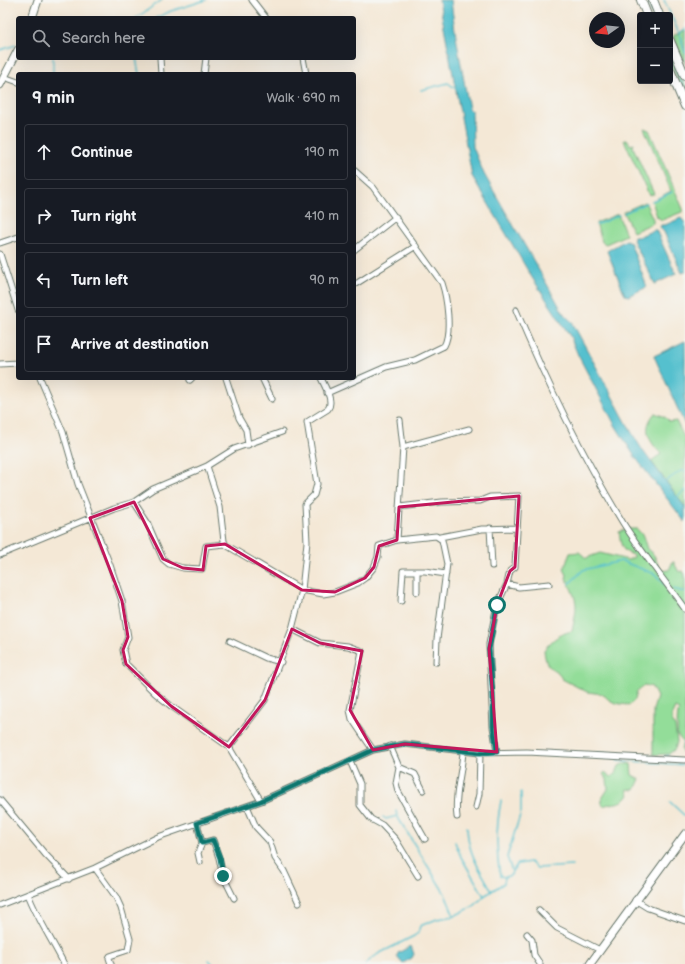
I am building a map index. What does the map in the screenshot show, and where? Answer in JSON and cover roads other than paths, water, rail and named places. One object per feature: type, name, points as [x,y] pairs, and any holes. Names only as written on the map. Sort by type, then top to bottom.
[{"type":"highway","points":[[641,0],[646,12]]},
{"type":"highway","points":[[653,0],[658,12]]},
{"type":"highway","points":[[673,47],[685,76]]},
{"type":"highway","points":[[673,77],[685,106]]},
{"type":"main road","points":[[33,16],[38,0]]},
{"type":"main road","points":[[0,85],[16,54]]},
{"type":"main road","points":[[590,964],[685,834]]},
{"type":"street","points":[[252,0],[264,16]]},
{"type":"street","points":[[160,60],[161,72]]},
{"type":"street","points":[[204,72],[206,60]]},
{"type":"street","points":[[303,60],[306,72]]},
{"type":"street","points":[[4,77],[16,81]]},
{"type":"street","points":[[328,393],[386,367],[415,360],[445,344],[448,319],[445,292],[436,273],[396,217],[372,187],[356,172]]},
{"type":"street","points":[[356,248],[396,217]]},
{"type":"street","points":[[0,243],[16,238]]},
{"type":"street","points":[[356,284],[416,246]]},
{"type":"street","points":[[0,254],[16,304]]},
{"type":"street","points":[[516,310],[542,371],[578,443],[620,517],[685,609]]},
{"type":"street","points":[[0,364],[16,363]]},
{"type":"street","points":[[41,380],[63,432],[90,518],[110,565],[122,601],[128,637],[122,650],[126,664],[155,693],[171,706],[229,747],[261,801]]},
{"type":"street","points":[[227,380],[239,418],[246,430],[248,445]]},
{"type":"street","points":[[263,380],[272,399]]},
{"type":"street","points":[[229,747],[266,700],[292,629],[302,590],[307,542],[305,504],[314,495],[317,484],[307,422],[328,409],[330,406],[328,393],[322,380]]},
{"type":"street","points":[[397,540],[403,447],[400,420]]},
{"type":"street","points":[[403,447],[469,429]]},
{"type":"street","points":[[0,555],[90,518],[134,502],[153,489],[207,466],[234,449],[282,432]]},
{"type":"street","points":[[207,466],[220,507],[226,544],[235,552],[302,590],[323,594],[335,592],[358,583],[365,578],[374,567],[378,557],[379,546],[397,540],[440,537],[490,528],[516,528]]},
{"type":"street","points":[[399,507],[442,502],[480,501],[490,497],[519,496],[515,567],[510,571],[507,584],[497,605],[489,649],[493,695],[493,726],[497,752]]},
{"type":"street","points":[[134,502],[147,522],[163,559],[169,564],[183,568],[202,570],[206,546],[226,544]]},
{"type":"street","points":[[490,528],[492,566]]},
{"type":"street","points":[[436,662],[440,607],[446,574],[445,554],[440,537]]},
{"type":"street","points":[[402,600],[403,571],[446,574]]},
{"type":"street","points":[[417,592],[418,571]]},
{"type":"street","points":[[507,584],[519,587],[549,584]]},
{"type":"street","points":[[292,629],[320,643],[348,646],[362,651],[350,710],[352,719],[373,750]]},
{"type":"street","points":[[230,642],[266,658],[281,662]]},
{"type":"street","points":[[0,905],[95,868],[158,837],[261,801],[373,750],[390,746],[405,744],[480,753],[527,752],[685,760]]},
{"type":"street","points":[[390,746],[399,767],[396,783],[398,791],[425,839]]},
{"type":"street","points":[[457,817],[457,790],[462,767],[463,751]]},
{"type":"street","points":[[476,807],[479,794],[480,753]]},
{"type":"street","points":[[350,760],[360,784],[360,805],[371,819],[382,825],[396,840],[418,876]]},
{"type":"street","points":[[399,767],[415,774],[423,790]]},
{"type":"street","points":[[0,800],[45,854],[69,879]]},
{"type":"street","points":[[247,806],[256,827],[270,842],[275,858],[284,871],[299,903]]},
{"type":"street","points":[[197,823],[202,843],[198,853],[200,862]]},
{"type":"street","points":[[202,843],[213,840],[220,858],[223,876],[234,898]]},
{"type":"street","points":[[95,868],[116,897],[130,939],[128,950],[110,956],[108,958],[110,964]]},
{"type":"street","points":[[28,894],[34,909],[53,941],[64,964]]},
{"type":"street","points":[[636,900],[648,908],[685,921]]},
{"type":"street","points":[[539,910],[557,928],[600,950]]},
{"type":"street","points":[[527,934],[532,940],[534,956],[540,964]]},
{"type":"water","points":[[439,0],[451,0],[469,109],[472,111],[473,147],[484,174],[564,314],[572,322],[632,433],[643,451],[685,507],[685,522],[635,457],[615,425],[578,355],[570,336],[531,276],[472,176]]},
{"type":"water","points":[[681,218],[685,223],[685,272],[682,273],[664,232],[660,228],[661,225],[665,225]]},
{"type":"water","points":[[656,230],[676,274],[655,284],[633,240],[634,237],[638,237]]},
{"type":"water","points":[[626,240],[630,242],[647,287],[628,296],[625,295],[607,251]]},
{"type":"water","points":[[685,341],[685,425],[654,356]]},
{"type":"water","points":[[411,946],[414,954],[412,958],[403,963],[397,956],[398,953]]},
{"type":"waterway","points":[[139,16],[162,0]]},
{"type":"waterway","points":[[160,16],[206,0]]},
{"type":"waterway","points":[[647,0],[652,12]]},
{"type":"waterway","points":[[664,0],[679,33],[685,53]]},
{"type":"waterway","points":[[679,33],[685,29]]},
{"type":"waterway","points":[[0,50],[16,45]]},
{"type":"waterway","points":[[53,60],[53,72]]},
{"type":"waterway","points":[[136,60],[139,72]]},
{"type":"waterway","points":[[673,62],[685,91]]},
{"type":"waterway","points":[[421,90],[448,83],[456,89]]},
{"type":"waterway","points":[[652,201],[672,192]]},
{"type":"waterway","points":[[624,213],[646,203]]},
{"type":"waterway","points":[[596,225],[619,215]]},
{"type":"waterway","points":[[666,481],[682,470],[685,472]]},
{"type":"waterway","points":[[676,498],[685,490]]},
{"type":"waterway","points":[[569,584],[583,570],[621,561],[655,574],[664,584]]},
{"type":"waterway","points":[[673,589],[685,592]]},
{"type":"waterway","points":[[683,742],[685,754]]},
{"type":"waterway","points":[[598,753],[632,755]]},
{"type":"waterway","points":[[636,755],[644,755]]},
{"type":"waterway","points":[[664,757],[668,756]]},
{"type":"waterway","points":[[617,760],[685,765]]},
{"type":"waterway","points":[[512,871],[507,857],[521,812],[521,792]]},
{"type":"waterway","points":[[501,801],[497,829],[497,848],[500,876],[505,877]]},
{"type":"waterway","points":[[670,802],[685,816]]},
{"type":"waterway","points":[[396,811],[397,816],[445,894],[454,916]]},
{"type":"waterway","points":[[383,817],[386,819],[397,816]]},
{"type":"waterway","points":[[467,827],[472,853],[492,891]]},
{"type":"waterway","points":[[455,842],[461,857],[484,896]]},
{"type":"waterway","points":[[365,964],[378,954],[414,936],[418,933],[420,926],[437,919],[454,916],[474,906],[484,896],[504,883],[505,877],[511,875],[512,871],[518,864],[530,862],[537,868],[572,866]]},
{"type":"waterway","points":[[209,960],[213,964]]}]
